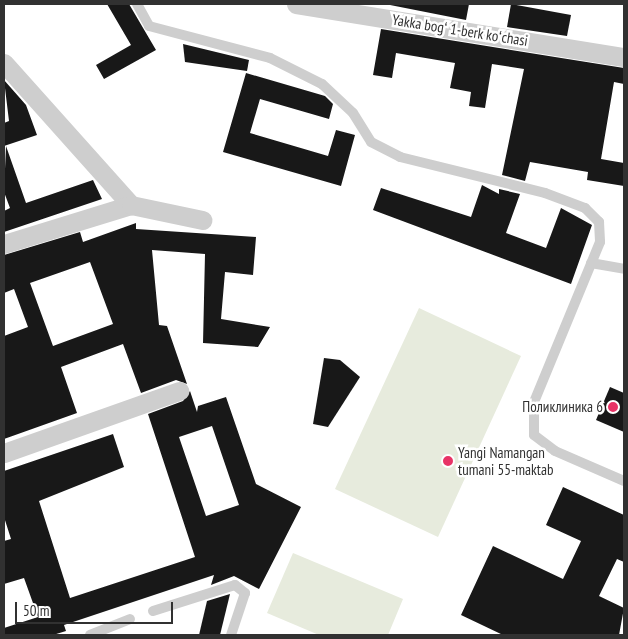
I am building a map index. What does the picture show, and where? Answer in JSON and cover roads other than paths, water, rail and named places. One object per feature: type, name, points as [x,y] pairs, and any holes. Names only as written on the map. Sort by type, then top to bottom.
[{"type":"street","name":"Yakka bogʻ 1-berk koʻchasi","points":[[296,4],[624,57]]},
{"type":"street","points":[[4,63],[131,204]]},
{"type":"street","points":[[4,244],[131,204],[202,220]]},
{"type":"street","points":[[4,453],[179,391]]},
{"type":"lane","points":[[137,4],[149,26],[270,58],[322,84],[353,112],[371,142],[400,157],[545,193],[586,208],[599,222],[600,242],[534,402],[534,435],[555,451],[624,481]]},
{"type":"lane","points":[[591,263],[624,269]]},
{"type":"lane","points":[[153,611],[235,585],[245,593],[231,635]]},
{"type":"lane","points":[[90,635],[130,619]]},
{"type":"place","name":"Поликлиника 6","points":[[613,407]]},
{"type":"place","name":"Yangi Namangan tumani 55-maktab","points":[[448,461]]}]
